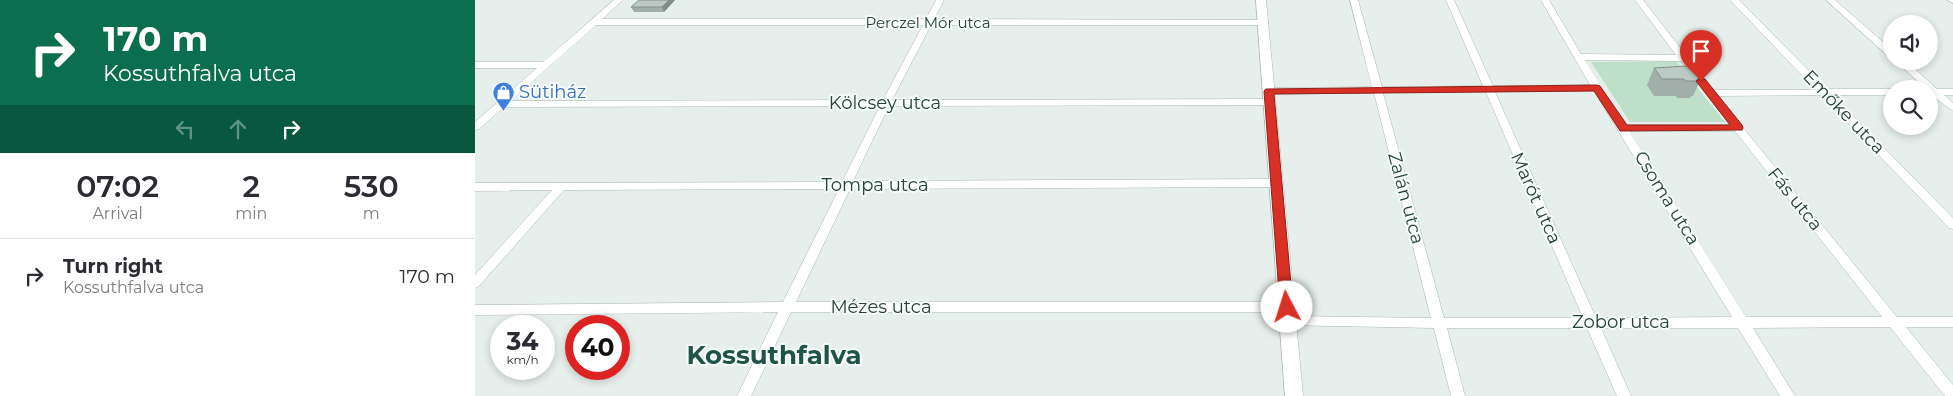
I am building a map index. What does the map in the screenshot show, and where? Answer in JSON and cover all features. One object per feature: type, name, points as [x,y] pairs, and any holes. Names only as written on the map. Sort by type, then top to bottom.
[{"type":"street","points":[[475,127],[619,0]]},
{"type":"street","points":[[744,396],[789,307],[886,103],[940,0]]},
{"type":"street","points":[[1261,0],[1294,396]]},
{"type":"street","name":"Zalán utca","points":[[1354,0],[1458,396]]},
{"type":"street","name":"Marót utca","points":[[1450,0],[1487,89],[1624,396]]},
{"type":"street","name":"Csoma utca","points":[[1545,0],[1597,88],[1624,128],[1788,396]]},
{"type":"street","name":"Fás utca","points":[[1639,0],[1710,93],[1953,396]]},
{"type":"street","name":"Emőke utca","points":[[1734,0],[1953,224]]},
{"type":"street","points":[[1830,0],[1883,47]]},
{"type":"street","name":"Perczel Mór utca","points":[[592,22],[1263,22]]},
{"type":"street","points":[[1579,57],[1684,58]]},
{"type":"street","points":[[475,65],[544,65]]},
{"type":"street","points":[[1909,70],[1920,80]]},
{"type":"street","name":"Kölcsey utca","points":[[500,104],[886,103],[1270,96],[1378,90],[1597,88]]},
{"type":"street","points":[[1710,93],[1883,92]]},
{"type":"street","points":[[1938,92],[1953,92]]},
{"type":"street","points":[[1938,97],[1953,108]]},
{"type":"street","points":[[1624,128],[1738,128]]},
{"type":"street","name":"Tompa utca","points":[[475,187],[1276,183]]},
{"type":"street","points":[[475,283],[561,187]]},
{"type":"street","name":"Mézes utca","points":[[475,310],[789,307],[1287,314]]},
{"type":"street","name":"Zobor utca","points":[[1287,314],[1439,323],[1953,322]]},
{"type":"green space","points":[[1676,61],[1725,122],[1630,122],[1591,62]]},
{"type":"building","points":[[639,0],[669,0],[662,7],[631,7]]},
{"type":"building","points":[[1687,66],[1692,68],[1701,79],[1697,79],[1699,81],[1662,79],[1654,68]]},
{"type":"place","name":"Sütiház","points":[[503,111]]},
{"type":"district","name":"Kossuthfalva","points":[[774,355]]},
{"type":"route","points":[[1287,307],[1269,91],[1597,88],[1624,128],[1738,128],[1701,81]]}]
